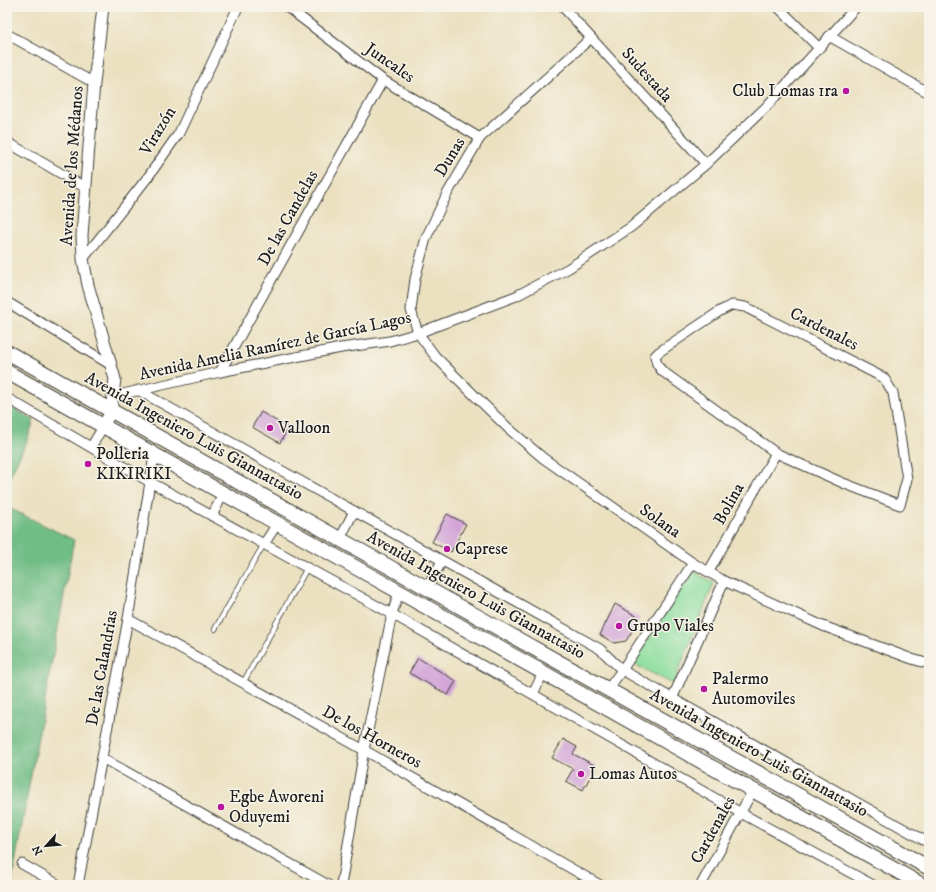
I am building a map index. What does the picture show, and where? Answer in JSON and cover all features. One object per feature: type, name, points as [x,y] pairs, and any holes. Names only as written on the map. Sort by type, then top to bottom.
[{"type":"main road","name":"Avenida Ingeniero Luis Giannattasio","points":[[7,352],[929,868]]},
{"type":"main road","name":"Avenida Ingeniero Luis Giannattasio","points":[[7,372],[922,885]]},
{"type":"street","name":"Avenida de los Médanos","points":[[103,7],[94,83],[82,235],[88,285],[115,379],[111,411],[103,427]]},
{"type":"street","name":"Virazón","points":[[84,259],[148,177],[179,133],[238,7]]},
{"type":"street","name":"Juncales","points":[[287,7],[383,80],[480,138]]},
{"type":"street","name":"Sudestada","points":[[563,7],[706,164]]},
{"type":"street","points":[[778,7],[818,47]]},
{"type":"street","name":"Avenida Amelia Ramírez de García Lagos","points":[[114,396],[220,372],[341,348],[390,340],[418,333],[516,296],[569,268],[631,227],[706,164],[766,107],[818,47],[856,7]]},
{"type":"street","points":[[7,34],[94,83]]},
{"type":"street","points":[[829,36],[929,93]]},
{"type":"street","name":"Dunas","points":[[418,333],[411,310],[415,279],[426,238],[447,194],[480,138],[591,38]]},
{"type":"street","name":"De las Candelas","points":[[220,372],[383,80]]},
{"type":"street","points":[[7,142],[86,188]]},
{"type":"street","name":"Avenida Ingeniero Luis Giannattasio","points":[[7,302],[111,365]]},
{"type":"street","name":"Cardenales","points":[[732,305],[745,306],[884,378],[893,393],[907,479],[900,505],[844,483],[776,453],[662,371],[657,364],[655,356],[720,311],[732,305]]},
{"type":"street","name":"Solana","points":[[418,333],[435,356],[508,428],[543,458],[693,563],[710,571],[724,581],[823,626],[929,664]]},
{"type":"street","name":"Avenida Ingeniero Luis Giannattasio","points":[[138,390],[600,650],[622,670],[929,843]]},
{"type":"street","points":[[7,398],[150,482],[392,614],[741,813],[873,885]]},
{"type":"street","points":[[91,447],[103,427]]},
{"type":"street","name":"Bolina","points":[[710,571],[776,453]]},
{"type":"street","name":"De las Calandrias","points":[[78,885],[128,618],[154,455]]},
{"type":"street","points":[[212,516],[223,494]]},
{"type":"street","points":[[340,539],[354,511]]},
{"type":"street","points":[[264,544],[277,524]]},
{"type":"street","points":[[427,588],[442,561]]},
{"type":"street","points":[[608,689],[693,563]]},
{"type":"street","points":[[672,699],[724,581]]},
{"type":"street","points":[[341,885],[364,750],[392,614],[399,592]]},
{"type":"street","name":"De los Horneros","points":[[128,618],[364,750],[600,885]]},
{"type":"street","points":[[533,694],[543,673]]},
{"type":"street","points":[[102,758],[328,885]]},
{"type":"street","name":"Cardenales","points":[[701,885],[752,790]]},
{"type":"street","points":[[22,864],[59,885]]},
{"type":"lane","points":[[215,629],[264,544]]},
{"type":"lane","points":[[243,683],[307,568]]},
{"type":"green space","points":[[7,405],[34,420],[27,441],[10,476],[7,493]]},
{"type":"green space","points":[[7,507],[74,540],[11,885],[7,885]]},
{"type":"green space","points":[[693,571],[714,583],[673,684],[632,663]]},
{"type":"building","name":"Valloon","points":[[261,412],[288,428],[280,443],[252,427]]},
{"type":"building","points":[[447,514],[466,524],[451,552],[432,542]]},
{"type":"building","name":"Grupo Viales","points":[[615,604],[640,618],[626,641],[614,643],[600,635]]},
{"type":"building","points":[[418,658],[456,681],[448,695],[409,673]]},
{"type":"building","points":[[563,739],[577,747],[573,754],[596,766],[583,790],[566,781],[573,769],[552,758]]},
{"type":"place","name":"Club Lomas 1ra","points":[[846,91]]},
{"type":"place","name":"Valloon","points":[[270,428]]},
{"type":"place","name":"Polleria KIKIRIKI","points":[[88,464]]},
{"type":"place","name":"Caprese","points":[[447,549]]},
{"type":"place","name":"Grupo Viales","points":[[619,626]]},
{"type":"place","name":"Palermo Automoviles","points":[[704,689]]},
{"type":"place","name":"Lomas Autos","points":[[581,774]]},
{"type":"place","name":"Egbe Aworeni Oduyemi","points":[[221,807]]}]
